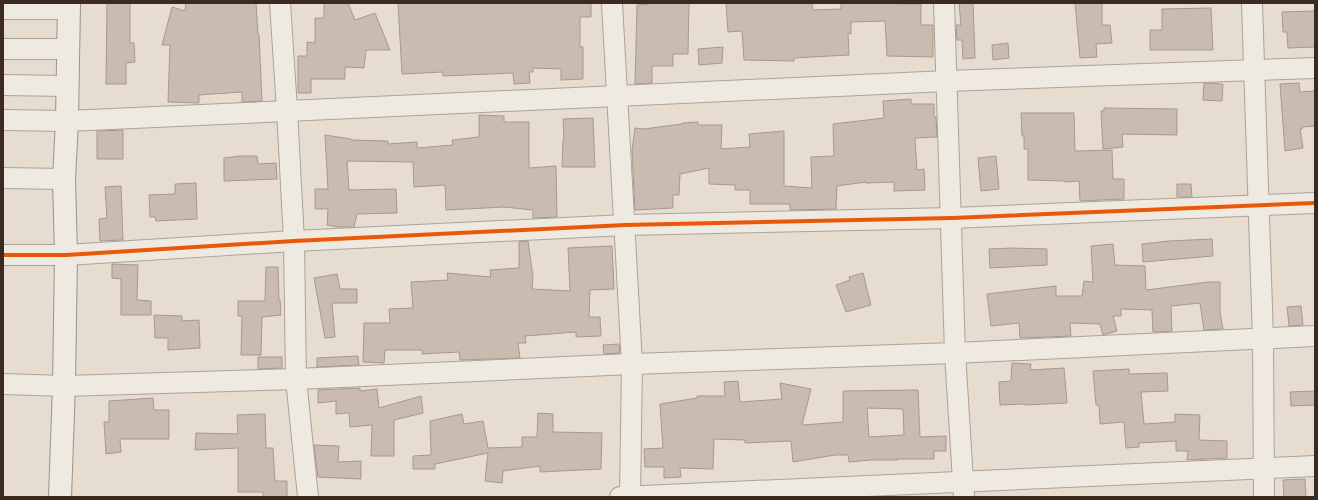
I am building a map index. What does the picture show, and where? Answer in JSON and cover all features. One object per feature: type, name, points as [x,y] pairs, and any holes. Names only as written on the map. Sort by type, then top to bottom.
[{"type":"street","points":[[280,3],[294,241],[296,379],[308,497]]},
{"type":"street","points":[[612,3],[632,364],[630,497]]},
{"type":"street","points":[[944,3],[952,218],[955,353],[963,490]]},
{"type":"street","points":[[1252,3],[1263,339],[1264,497]]},
{"type":"street","points":[[3,9],[68,6],[67,121],[64,179],[66,256],[64,386],[60,497]]},
{"type":"street","points":[[3,49],[67,49]]},
{"type":"street","points":[[3,120],[67,121],[947,81],[1315,68]]},
{"type":"street","points":[[3,85],[67,86]]},
{"type":"street","points":[[3,178],[64,179]]},
{"type":"street","points":[[3,255],[66,256],[294,241],[625,225],[952,218],[1315,203]]},
{"type":"street","points":[[3,384],[64,386],[296,379],[632,364],[955,353],[1315,336]]},
{"type":"street","points":[[620,497],[963,490],[1263,468],[1315,466]]},
{"type":"building","points":[[107,3],[130,3],[130,43],[134,43],[135,62],[126,63],[126,84],[106,84]]},
{"type":"building","points":[[186,3],[256,3],[262,101],[242,102],[242,92],[199,95],[199,103],[168,102],[170,45],[162,45],[172,7],[185,11]]},
{"type":"building","points":[[324,3],[348,3],[355,20],[375,13],[390,50],[366,50],[364,68],[345,67],[345,79],[311,79],[311,93],[298,93],[298,56],[307,56],[307,42],[315,43],[315,18],[324,18]]},
{"type":"building","points":[[398,3],[591,3],[591,17],[580,17],[580,47],[583,47],[583,79],[561,80],[561,69],[533,68],[533,72],[529,72],[530,83],[514,84],[513,73],[443,76],[443,72],[402,74]]},
{"type":"building","points":[[649,3],[689,3],[688,54],[673,54],[673,66],[652,66],[652,83],[635,84],[637,5]]},
{"type":"building","points":[[726,3],[812,3],[813,10],[841,9],[841,3],[921,4],[921,25],[933,25],[933,57],[887,56],[885,21],[851,22],[851,34],[848,33],[849,55],[794,58],[794,61],[744,60],[742,31],[728,32]]},
{"type":"building","points":[[959,3],[973,3],[975,58],[963,59],[962,40],[957,40],[956,25],[961,25]]},
{"type":"building","points":[[1075,3],[1102,3],[1102,25],[1110,25],[1112,43],[1096,44],[1097,57],[1080,58]]},
{"type":"building","points":[[1211,8],[1213,50],[1150,50],[1150,30],[1162,30],[1162,9]]},
{"type":"building","points":[[1315,11],[1315,47],[1288,48],[1287,32],[1283,32],[1282,12]]},
{"type":"building","points":[[1008,43],[1009,58],[993,60],[992,45]]},
{"type":"building","points":[[723,47],[722,63],[699,65],[698,49]]},
{"type":"building","points":[[1204,83],[1223,84],[1222,101],[1203,100]]},
{"type":"building","points":[[1299,83],[1300,92],[1315,91],[1315,126],[1302,127],[1302,129],[1300,129],[1303,148],[1285,151],[1280,84]]},
{"type":"building","points":[[911,99],[911,104],[934,104],[934,117],[936,117],[937,137],[915,138],[917,170],[924,169],[925,190],[894,191],[894,182],[866,182],[837,186],[836,209],[790,210],[790,204],[750,204],[750,190],[735,190],[735,185],[709,184],[709,168],[680,174],[679,195],[673,195],[673,208],[635,210],[632,150],[635,128],[644,129],[698,122],[698,125],[722,125],[721,149],[750,147],[749,134],[784,131],[784,186],[812,188],[811,157],[834,156],[833,124],[884,118],[883,101]]},
{"type":"building","points":[[1104,108],[1177,109],[1177,135],[1122,134],[1123,147],[1103,149],[1101,111],[1104,111]]},
{"type":"building","points":[[1021,113],[1074,113],[1075,151],[1112,150],[1113,179],[1124,179],[1124,199],[1080,201],[1079,181],[1065,182],[1028,180],[1028,149],[1024,149]]},
{"type":"building","points":[[479,115],[504,116],[504,122],[529,122],[529,168],[556,166],[557,217],[533,218],[533,210],[504,207],[446,210],[445,185],[414,187],[413,162],[347,161],[349,190],[396,189],[397,213],[357,214],[354,227],[338,227],[327,225],[328,209],[315,209],[315,189],[328,189],[325,135],[352,140],[388,141],[388,144],[417,142],[417,148],[453,145],[452,140],[479,137]]},
{"type":"building","points":[[593,118],[595,167],[562,167],[564,139],[563,119]]},
{"type":"building","points":[[123,130],[123,159],[97,159],[97,131]]},
{"type":"building","points":[[257,156],[258,164],[276,163],[277,179],[224,181],[224,158]]},
{"type":"building","points":[[996,156],[999,189],[981,191],[978,158]]},
{"type":"building","points":[[196,183],[197,219],[156,221],[155,217],[150,217],[149,195],[175,194],[175,184]]},
{"type":"building","points":[[1177,184],[1191,184],[1192,197],[1177,197]]},
{"type":"building","points":[[121,186],[123,240],[100,241],[99,219],[107,218],[105,187]]},
{"type":"building","points":[[1212,239],[1213,256],[1143,262],[1142,244]]},
{"type":"building","points":[[528,241],[533,277],[532,289],[570,291],[568,248],[612,246],[614,289],[590,290],[589,317],[600,317],[601,336],[576,337],[576,332],[525,336],[526,343],[518,343],[520,358],[460,360],[459,352],[422,354],[422,350],[385,350],[384,363],[363,362],[364,323],[390,323],[389,309],[413,308],[411,282],[448,280],[447,273],[491,277],[490,270],[519,268],[519,242]]},
{"type":"building","points":[[1113,244],[1115,265],[1145,266],[1146,290],[1208,282],[1220,282],[1220,313],[1223,329],[1204,330],[1200,303],[1171,306],[1172,331],[1153,332],[1152,310],[1121,309],[1121,316],[1113,316],[1117,331],[1103,335],[1100,324],[1070,323],[1071,336],[1020,338],[1019,323],[991,326],[987,294],[1056,286],[1056,296],[1082,296],[1084,281],[1093,282],[1091,246]]},
{"type":"building","points":[[989,249],[1047,249],[1047,265],[990,268]]},
{"type":"building","points":[[112,264],[138,265],[137,300],[151,301],[151,315],[121,315],[121,279],[112,278]]},
{"type":"building","points":[[266,267],[278,267],[281,315],[262,317],[261,355],[241,355],[242,316],[238,316],[238,301],[265,301]]},
{"type":"building","points":[[863,273],[871,305],[846,312],[836,285],[850,280],[849,277]]},
{"type":"building","points":[[337,274],[340,289],[357,289],[357,303],[332,303],[335,337],[325,338],[314,278]]},
{"type":"building","points":[[1301,306],[1303,325],[1289,326],[1287,307]]},
{"type":"building","points":[[154,315],[182,316],[182,321],[199,320],[200,348],[168,350],[168,338],[155,338]]},
{"type":"building","points":[[619,344],[620,353],[604,354],[603,345]]},
{"type":"building","points":[[358,356],[359,365],[317,367],[317,358]]},
{"type":"building","points":[[258,357],[282,357],[282,368],[258,369]]},
{"type":"building","points":[[1012,363],[1031,364],[1030,370],[1064,368],[1067,403],[1000,405],[999,382],[1011,381]]},
{"type":"building","points":[[1129,369],[1129,374],[1167,373],[1168,391],[1141,392],[1144,424],[1175,422],[1175,414],[1200,415],[1199,440],[1227,441],[1227,458],[1187,460],[1188,451],[1176,451],[1176,441],[1139,443],[1139,447],[1126,448],[1124,422],[1100,424],[1099,405],[1096,405],[1093,371]]},
{"type":"building","points":[[738,381],[740,402],[782,399],[780,383],[811,389],[802,425],[843,422],[843,391],[918,390],[920,437],[946,436],[946,451],[934,451],[934,459],[897,459],[898,460],[849,462],[848,455],[835,455],[793,462],[791,441],[745,443],[745,440],[714,439],[713,469],[680,468],[681,477],[664,478],[664,467],[645,467],[644,449],[663,448],[660,404],[697,398],[697,396],[725,396],[724,382]],"holes":[[[867,408],[903,409],[904,435],[869,437]]]},
{"type":"building","points":[[360,388],[360,391],[377,389],[379,408],[421,396],[423,413],[394,420],[394,456],[371,456],[372,425],[350,427],[349,413],[336,414],[336,401],[318,403],[318,390]]},
{"type":"building","points":[[1315,391],[1315,405],[1291,406],[1290,392]]},
{"type":"building","points":[[153,398],[154,410],[169,410],[169,439],[120,439],[121,452],[106,454],[104,422],[109,422],[109,401]]},
{"type":"building","points":[[538,413],[553,414],[553,432],[602,433],[601,469],[540,472],[540,466],[503,471],[502,483],[485,481],[488,453],[435,464],[435,469],[413,469],[413,456],[431,455],[430,421],[462,414],[464,424],[483,421],[488,448],[522,447],[522,437],[537,437]]},
{"type":"building","points":[[265,414],[266,448],[273,448],[275,481],[287,481],[287,497],[263,497],[263,492],[238,492],[238,448],[195,450],[196,433],[238,434],[237,415]]},
{"type":"building","points":[[314,445],[339,446],[338,462],[361,461],[361,479],[318,477]]},
{"type":"building","points":[[1305,479],[1306,497],[1284,497],[1283,480]]},
{"type":"cycle path","points":[[3,255],[66,255],[294,241],[625,225],[952,218],[1315,203]]}]
